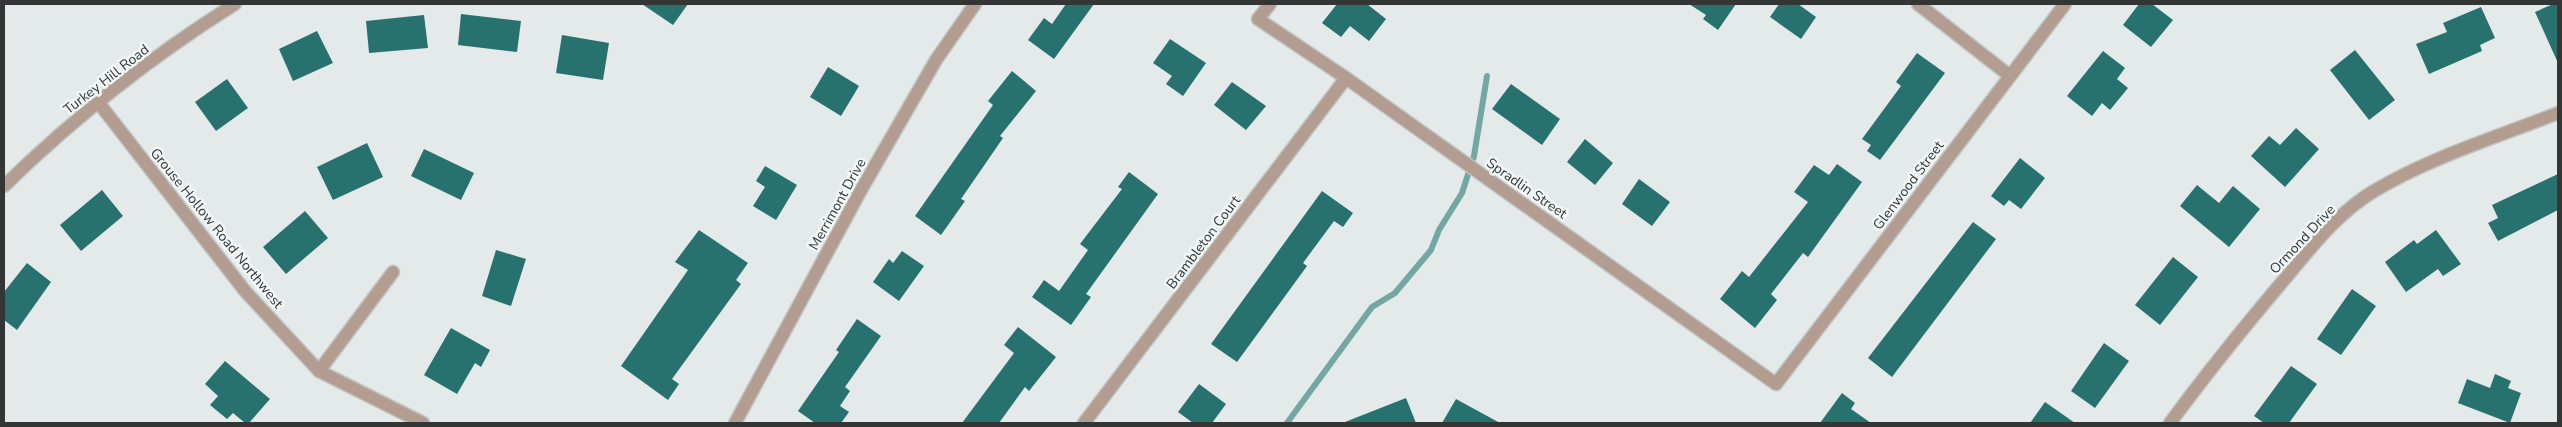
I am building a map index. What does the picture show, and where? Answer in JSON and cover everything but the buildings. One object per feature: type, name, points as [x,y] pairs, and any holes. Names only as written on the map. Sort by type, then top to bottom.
[{"type":"street","name":"Turkey Hill Road","points":[[4,186],[41,150],[98,102],[202,24],[235,4]]},
{"type":"street","name":"Merrimont Drive","points":[[735,423],[861,190],[936,60],[975,4]]},
{"type":"street","name":"Spradlin Street","points":[[1270,4],[1258,19],[1346,78],[1776,384]]},
{"type":"street","points":[[1918,4],[2010,76]]},
{"type":"street","name":"Glenwood Street","points":[[1776,384],[2064,4]]},
{"type":"street","name":"Brambleton Court","points":[[1084,423],[1346,78]]},
{"type":"street","name":"Grouse Hollow Road Northwest","points":[[98,102],[245,291],[319,371],[423,423]]},
{"type":"street","name":"Ormond Drive","points":[[2170,423],[2256,313],[2317,241],[2344,214],[2373,192],[2414,170],[2558,113]]},
{"type":"street","points":[[319,371],[393,272]]},
{"type":"waterway","points":[[1287,423],[1372,307],[1395,293],[1431,250],[1439,230],[1462,193],[1474,156],[1487,76]]}]
